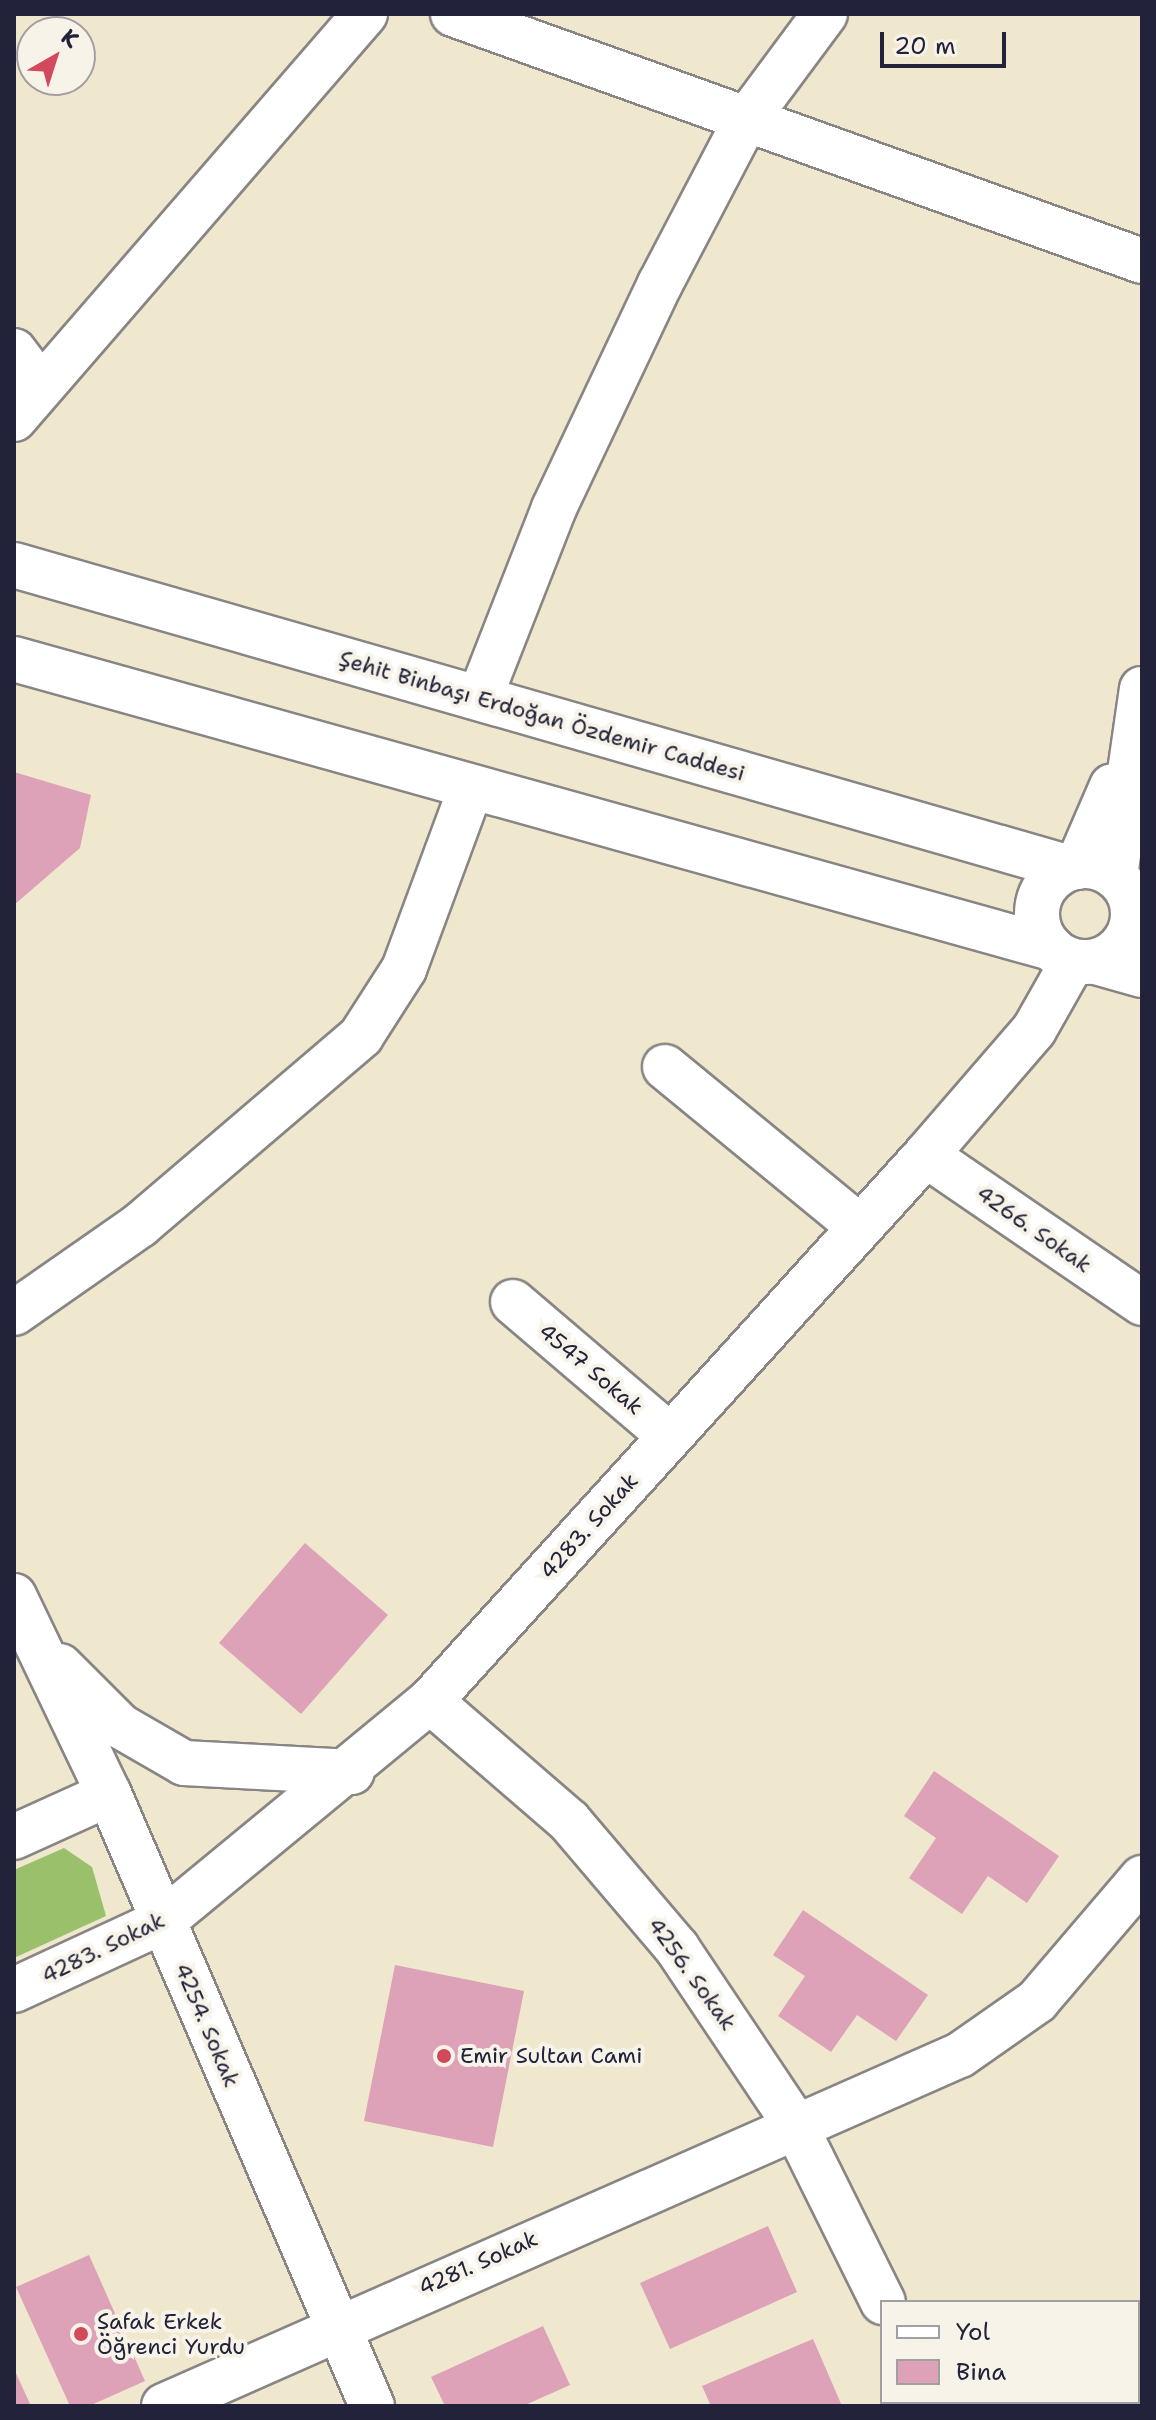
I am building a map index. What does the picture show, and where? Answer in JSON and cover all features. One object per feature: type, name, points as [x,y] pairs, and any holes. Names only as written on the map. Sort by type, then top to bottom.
[{"type":"street","points":[[14,419],[27,368],[365,14]]},
{"type":"street","points":[[453,14],[744,123],[1142,261]]},
{"type":"street","points":[[480,697],[554,508],[744,123],[825,14]]},
{"type":"street","name":"Şehit Binbaşı Erdoğan Özdemir Caddesi","points":[[14,565],[1105,876]]},
{"type":"street","points":[[14,659],[1142,975]]},
{"type":"street","points":[[1105,876],[1140,709]]},
{"type":"street","points":[[14,1313],[140,1225],[361,1036],[409,957],[471,788]]},
{"type":"street","points":[[1055,876],[1105,876],[1132,902],[1130,933],[1073,957],[1038,903],[1055,876]]},
{"type":"street","name":"4283. Sokak","points":[[14,1990],[163,1921],[352,1772],[430,1701],[670,1436],[856,1224],[926,1155],[1034,1030],[1073,957]]},
{"type":"street","points":[[665,1067],[856,1224]]},
{"type":"street","name":"4266. Sokak","points":[[926,1155],[1142,1303]]},
{"type":"street","name":"4547 Sokak","points":[[513,1302],[670,1436]]},
{"type":"street","name":"4254. Sokak","points":[[14,1596],[109,1794],[372,2406]]},
{"type":"street","points":[[38,1645],[120,1726],[184,1763],[352,1772]]},
{"type":"street","name":"4256. Sokak","points":[[430,1701],[569,1821],[677,1948],[794,2123],[882,2300]]},
{"type":"street","points":[[14,1837],[109,1794]]},
{"type":"street","name":"4281. Sokak","points":[[164,2406],[794,2123],[960,2055],[1037,2001],[1136,1898]]},
{"type":"green space","points":[[64,1848],[92,1867],[106,1916],[14,1958],[14,1870]]},
{"type":"building","points":[[14,772],[91,795],[80,848],[14,905]]},
{"type":"building","points":[[305,1543],[388,1615],[301,1714],[219,1643]]},
{"type":"building","points":[[934,1771],[1059,1856],[1027,1903],[988,1876],[962,1914],[909,1878],[936,1838],[904,1816]]},
{"type":"building","points":[[803,1910],[928,1995],[896,2041],[857,2015],[831,2052],[778,2016],[805,1976],[773,1955]]},
{"type":"building","name":"Emir Sultan Cami","points":[[395,1965],[524,1991],[493,2147],[364,2121]]},
{"type":"building","points":[[768,2226],[797,2292],[670,2349],[640,2283]]},
{"type":"building","name":"Şafak Erkek Öğrenci Yurdu","points":[[89,2255],[145,2381],[89,2406],[70,2406],[16,2287]]},
{"type":"building","points":[[543,2326],[570,2385],[523,2406],[445,2406],[431,2377]]},
{"type":"building","points":[[813,2339],[842,2406],[711,2406],[702,2386]]},
{"type":"building","points":[[14,2369],[31,2406],[14,2406]]},
{"type":"place","name":"Emir Sultan Cami","points":[[444,2056]]},
{"type":"place","name":"Şafak Erkek Öğrenci Yurdu","points":[[81,2334]]}]
